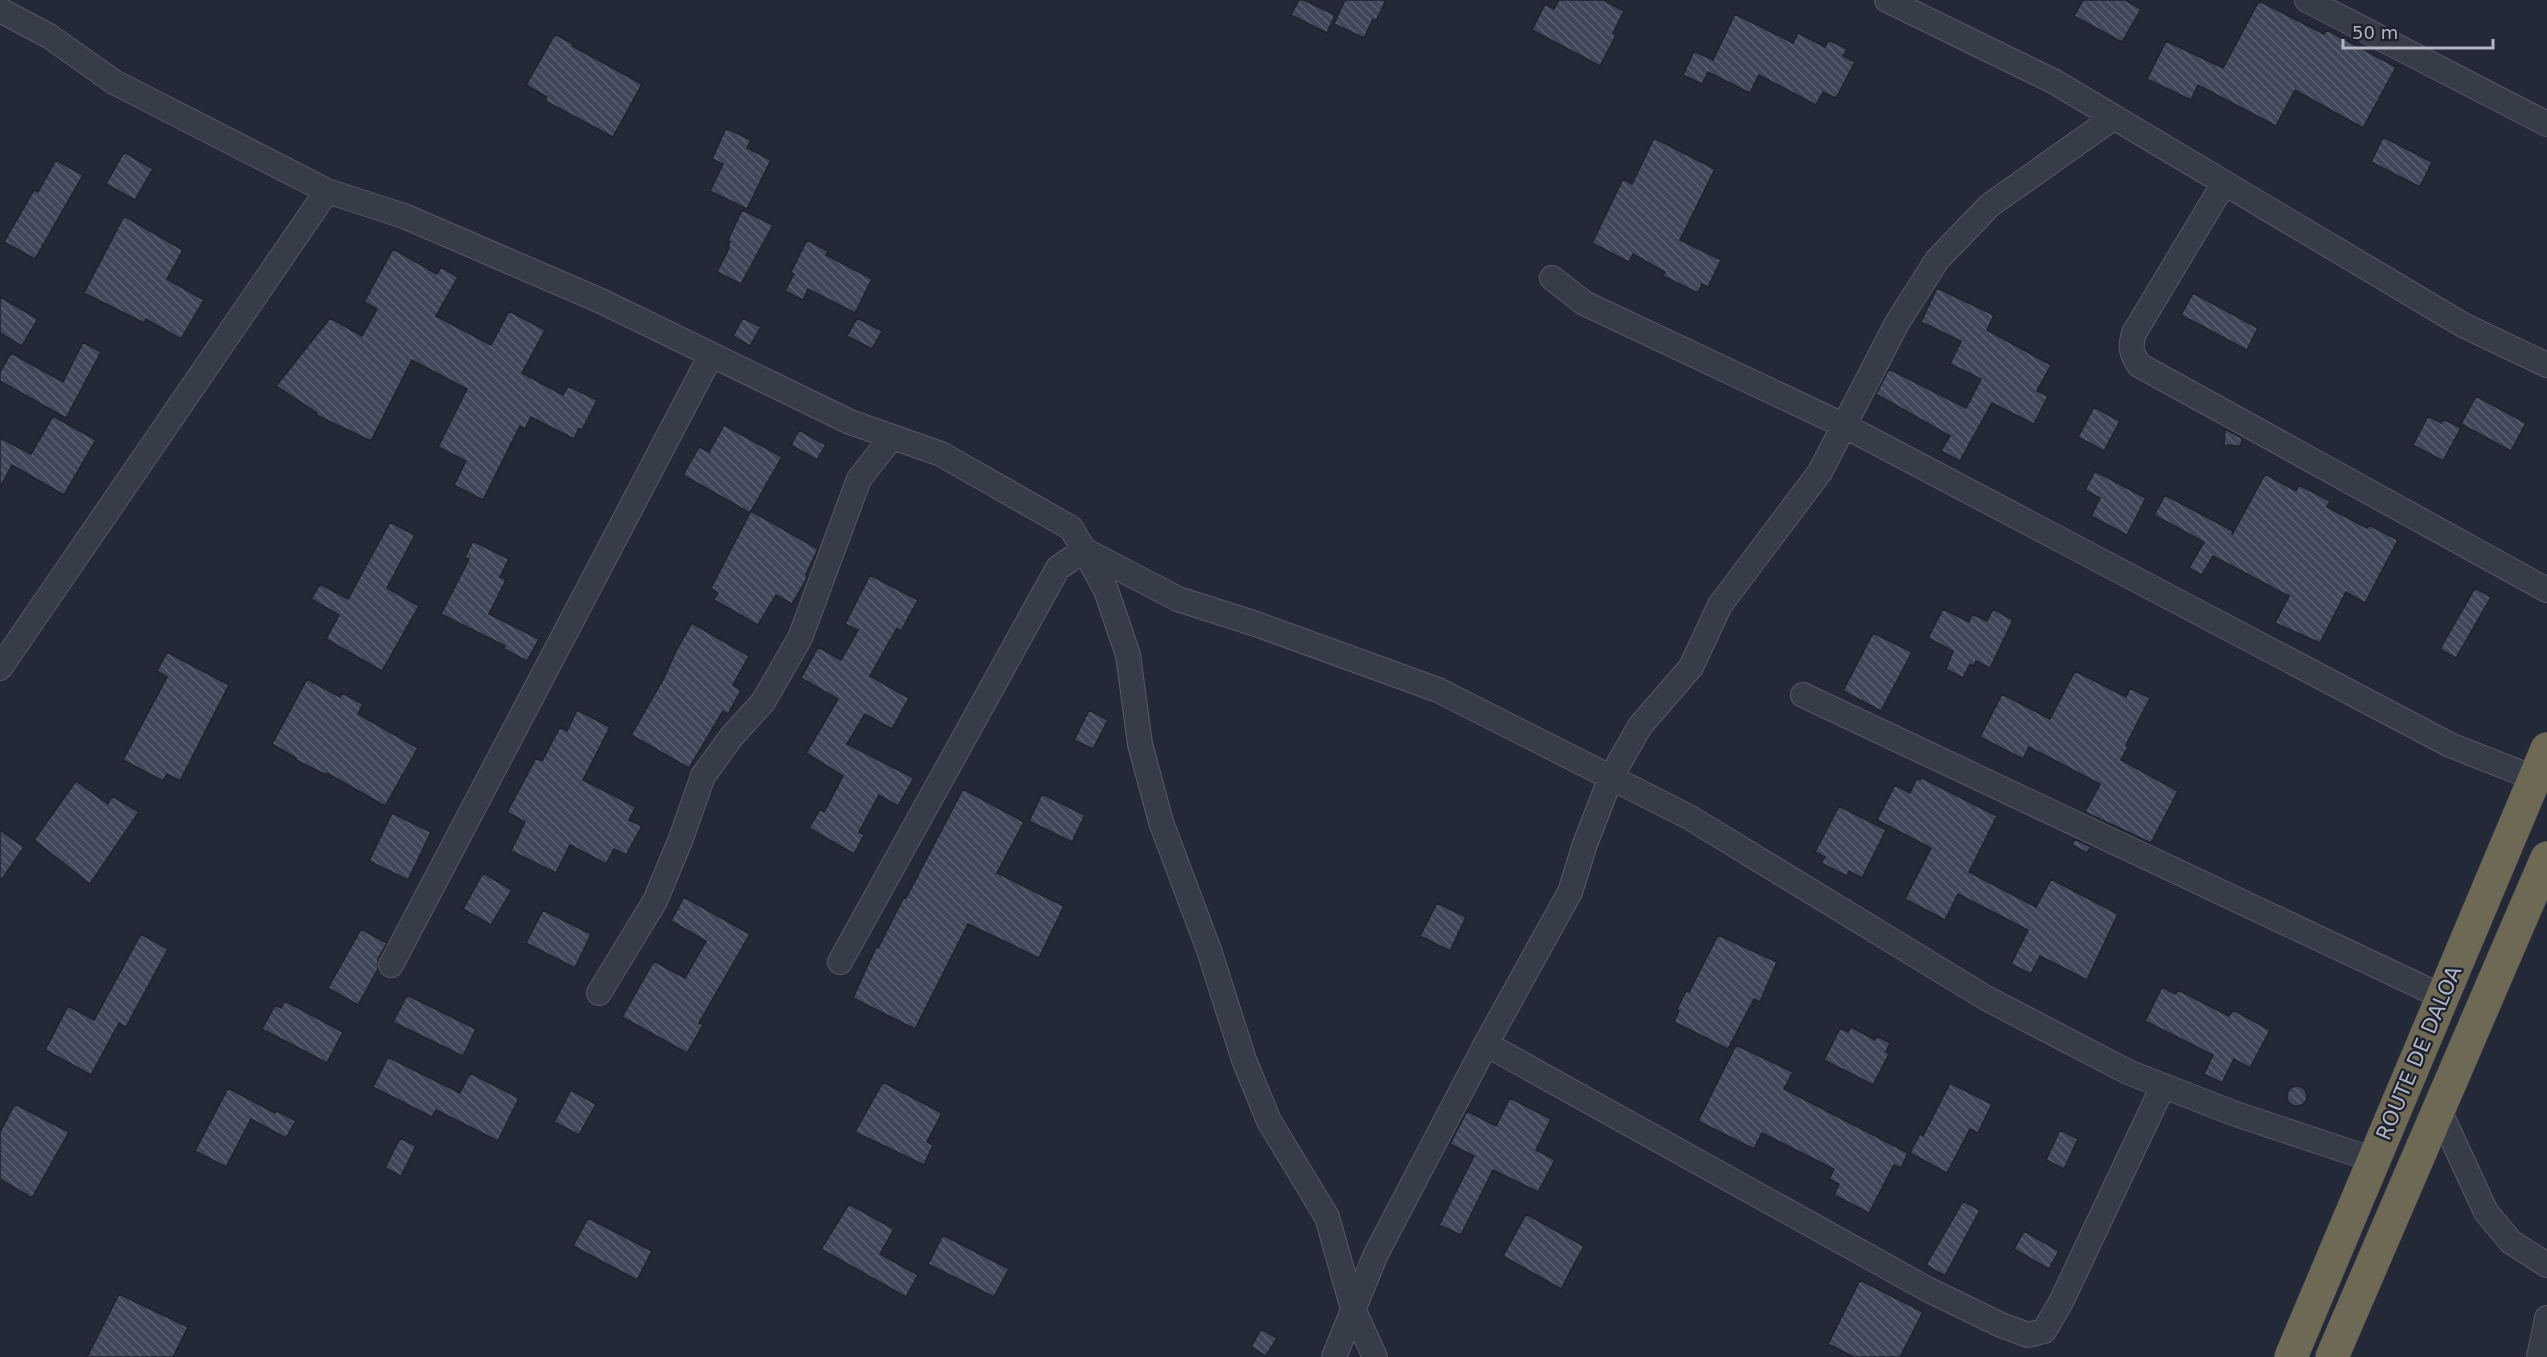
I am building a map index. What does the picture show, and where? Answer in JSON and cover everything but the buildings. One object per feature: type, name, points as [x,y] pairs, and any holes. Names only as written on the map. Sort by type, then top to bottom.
[{"type":"highway","name":"ROUTE DE DALOA","points":[[2291,1357],[2547,749]]},
{"type":"highway","name":"ROUTE DE DALOA","points":[[2332,1357],[2547,858]]},
{"type":"street","points":[[1887,0],[2055,82],[2463,325],[2547,365]]},
{"type":"street","points":[[2307,0],[2547,124]]},
{"type":"street","points":[[0,10],[49,36],[114,82],[327,191],[404,216],[601,302],[850,422],[941,454],[1071,528],[1106,590],[1128,656],[1140,744],[1161,822],[1209,950],[1244,1060],[1269,1121],[1327,1217],[1353,1309],[1375,1357]]},
{"type":"street","points":[[1334,1357],[1376,1254],[1486,1044],[1570,892],[1585,844],[1611,777],[1640,726],[1691,667],[1720,605],[1820,472],[1896,323],[1937,260],[1990,205],[2113,118]]},
{"type":"street","points":[[2224,183],[2134,333],[2130,345],[2132,356],[2139,365],[2547,590]]},
{"type":"street","points":[[0,668],[327,191]]},
{"type":"street","points":[[1551,278],[1584,303],[1845,426],[2450,745],[2534,778]]},
{"type":"street","points":[[391,965],[711,355]]},
{"type":"street","points":[[599,993],[655,901],[680,841],[703,776],[732,736],[763,702],[800,638],[859,479],[892,437]]},
{"type":"street","points":[[1084,550],[1178,599],[1267,628],[1438,690],[1689,817],[1986,998],[2128,1072],[2233,1113],[2374,1160]]},
{"type":"street","points":[[840,962],[1058,568],[1084,550]]},
{"type":"street","points":[[1803,695],[2443,997]]},
{"type":"street","points":[[1486,1044],[1917,1283],[2001,1325],[2028,1335],[2044,1331],[2061,1302],[2163,1086]]},
{"type":"street","points":[[2439,1110],[2486,1212],[2511,1242],[2547,1265]]},
{"type":"street","points":[[2539,1357],[2547,1318]]}]
